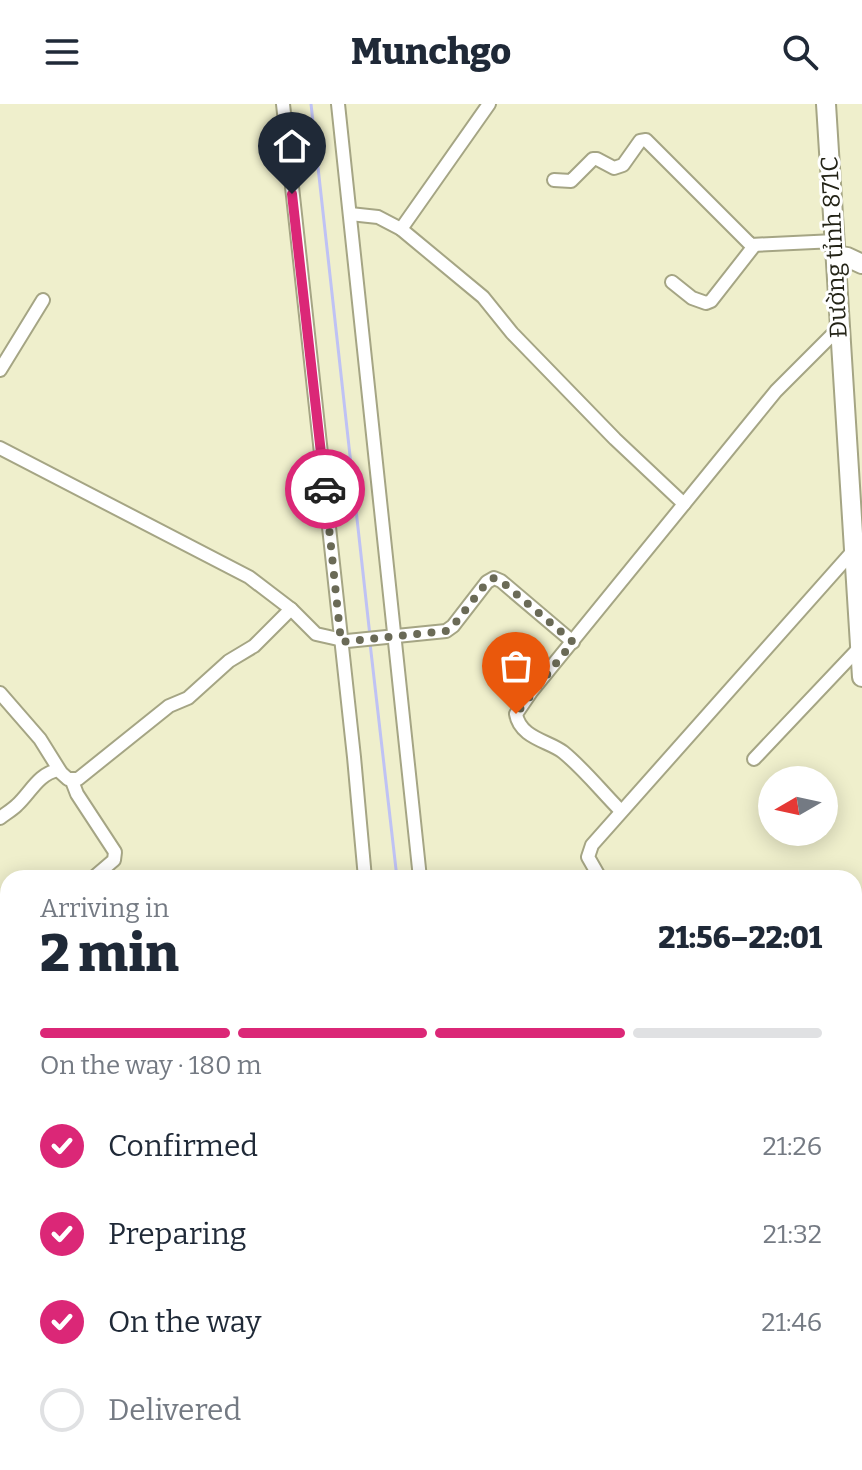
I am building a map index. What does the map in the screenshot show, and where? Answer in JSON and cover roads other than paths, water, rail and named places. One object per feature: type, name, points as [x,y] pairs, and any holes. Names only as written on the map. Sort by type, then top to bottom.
[{"type":"main road","name":"Đường tỉnh 871C","points":[[826,104],[862,677]]},
{"type":"main road","points":[[835,248],[862,264]]},
{"type":"street","points":[[283,104],[344,642],[364,870]]},
{"type":"street","points":[[338,104],[419,870]]},
{"type":"street","points":[[401,229],[489,104]]},
{"type":"street","points":[[554,180],[571,181],[593,159],[614,168],[623,165],[640,141],[646,140],[754,246],[835,248]]},
{"type":"street","points":[[350,214],[378,217],[401,229],[483,297],[512,333],[615,439],[684,504]]},
{"type":"street","points":[[672,282],[692,298],[706,303],[711,301],[754,246]]},
{"type":"street","points":[[0,370],[43,300]]},
{"type":"street","points":[[621,811],[562,751],[539,742],[516,718],[531,692],[776,391],[838,329]]},
{"type":"street","points":[[0,448],[221,561],[270,591],[316,634],[344,642],[451,629],[487,582],[494,578],[573,642]]},
{"type":"street","points":[[595,870],[588,852],[621,811],[853,551]]},
{"type":"street","points":[[72,781],[169,706],[188,698],[233,657],[254,646],[291,609]]},
{"type":"street","points":[[754,759],[860,647]]},
{"type":"street","points":[[0,693],[40,739],[60,771],[72,781],[77,794],[115,852],[114,860],[102,870]]},
{"type":"street","points":[[0,818],[46,774],[60,771]]},
{"type":"waterway","points":[[311,104],[370,636]]},
{"type":"waterway","points":[[370,643],[396,870]]}]
